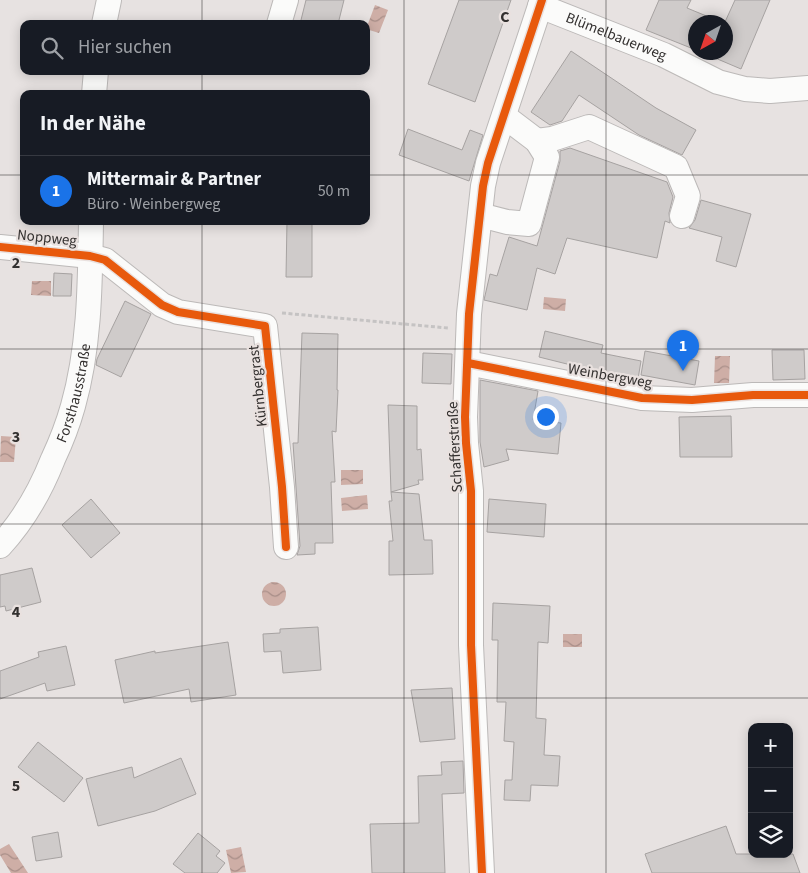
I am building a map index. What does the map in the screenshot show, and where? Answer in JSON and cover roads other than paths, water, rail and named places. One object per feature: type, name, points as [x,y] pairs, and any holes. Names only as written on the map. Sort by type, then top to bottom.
[{"type":"street","points":[[105,20],[109,0]]},
{"type":"street","points":[[280,20],[286,0]]},
{"type":"street","name":"Blümelbauerweg","points":[[541,3],[664,55],[718,82],[746,89],[770,91],[808,88]]},
{"type":"street","name":"Schafferstraße","points":[[482,873],[471,645],[471,491],[465,416],[469,314],[483,186],[488,163],[541,3]]},
{"type":"street","points":[[94,90],[96,75]]},
{"type":"street","points":[[480,215],[507,222],[529,224],[547,157],[537,141],[504,116]]},
{"type":"street","points":[[537,141],[589,126],[676,167],[688,196],[682,216]]},
{"type":"street","name":"Forsthausstraße","points":[[0,546],[24,518],[37,495],[64,436],[74,406],[87,332],[91,225]]},
{"type":"street","name":"Noppweg","points":[[0,247],[90,256]]},
{"type":"street","name":"Kürnbergrast","points":[[90,256],[105,260],[162,305],[178,312],[265,326],[282,487],[286,547]]},
{"type":"street","name":"Weinbergweg","points":[[468,363],[642,398],[692,400],[808,395]]},
{"type":"water","points":[[375,5],[388,10],[379,33],[370,30],[369,20]]},
{"type":"water","points":[[32,281],[51,281],[51,296],[31,295]]},
{"type":"water","points":[[544,297],[566,299],[565,311],[543,309]]},
{"type":"water","points":[[715,356],[730,356],[729,383],[714,383]]},
{"type":"water","points":[[1,436],[16,437],[14,462],[0,462]]},
{"type":"water","points":[[341,470],[363,470],[363,484],[341,485]]},
{"type":"water","points":[[367,495],[368,509],[342,511],[341,498]]},
{"type":"water","points":[[274,582],[279,583],[285,589],[285,599],[279,605],[274,606],[269,605],[263,599],[262,594],[263,589],[269,583]]},
{"type":"water","points":[[563,634],[582,634],[582,647],[563,647]]},
{"type":"water","points":[[9,844],[28,873],[11,873],[0,855],[0,849]]},
{"type":"water","points":[[241,847],[246,872],[231,873],[226,850]]},
{"type":"place","name":"Mittermair & Partner","points":[[683,371]]}]
